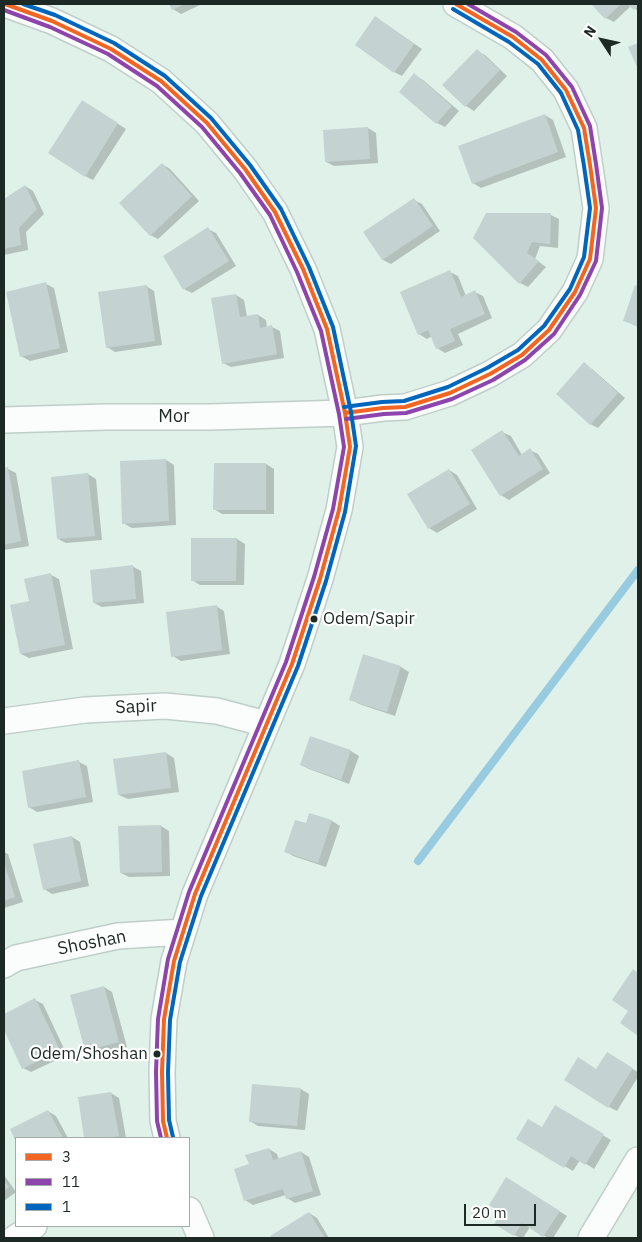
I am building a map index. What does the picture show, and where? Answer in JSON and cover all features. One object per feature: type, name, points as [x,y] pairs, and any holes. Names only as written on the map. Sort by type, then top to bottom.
[{"type":"street","points":[[5,4],[52,21],[111,49],[161,81],[207,123],[245,169],[275,212],[303,269],[327,329],[345,413],[350,447],[339,510],[320,579],[292,664],[195,894],[174,961],[164,1019],[163,1121],[167,1137]]},
{"type":"street","name":"Mor","points":[[4,420],[345,413],[405,407],[450,393],[490,374],[522,355],[549,330],[575,292],[590,259],[596,208],[584,128],[566,90],[542,60],[513,37],[456,4]]},
{"type":"street","name":"Sapir","points":[[4,721],[85,710],[165,706],[217,711],[266,724]]},
{"type":"street","name":"Shoshan","points":[[4,965],[16,958],[118,936],[183,932]]},
{"type":"street","points":[[591,1238],[638,1160]]},
{"type":"street","points":[[190,1212],[201,1238]]},
{"type":"street","points":[[15,1238],[32,1227]]},
{"type":"building","points":[[169,4],[185,4],[172,10]]},
{"type":"building","points":[[591,4],[621,4],[605,19]]},
{"type":"building","points":[[627,4],[638,4],[638,6],[634,10]]},
{"type":"building","points":[[375,16],[414,44],[394,73],[355,45]]},
{"type":"building","points":[[638,43],[638,69],[628,47]]},
{"type":"building","points":[[477,49],[500,70],[465,107],[442,85]]},
{"type":"building","points":[[414,73],[452,106],[436,124],[399,92]]},
{"type":"building","points":[[82,100],[118,123],[85,177],[48,153]]},
{"type":"building","points":[[545,114],[558,152],[472,184],[458,146]]},
{"type":"building","points":[[368,127],[370,159],[325,162],[323,130]]},
{"type":"building","points":[[162,163],[192,196],[150,236],[119,203]]},
{"type":"building","points":[[25,185],[37,209],[19,228],[21,245],[4,249],[4,199]]},
{"type":"building","points":[[414,198],[433,226],[382,260],[363,232]]},
{"type":"building","points":[[486,213],[551,213],[550,244],[532,242],[527,253],[539,261],[519,284],[473,238]]},
{"type":"building","points":[[208,227],[229,261],[183,290],[163,256]]},
{"type":"building","points":[[450,270],[461,297],[475,290],[485,314],[450,329],[455,341],[436,349],[428,330],[418,335],[400,292]]},
{"type":"building","points":[[46,282],[60,348],[20,357],[6,292]]},
{"type":"building","points":[[147,285],[155,341],[106,348],[98,292]]},
{"type":"building","points":[[635,285],[638,286],[638,326],[623,321]]},
{"type":"building","points":[[236,294],[240,317],[258,314],[260,328],[272,325],[277,354],[222,364],[211,298]]},
{"type":"building","points":[[584,362],[618,393],[590,425],[556,394]]},
{"type":"building","points":[[502,430],[519,456],[530,448],[543,469],[500,496],[471,450]]},
{"type":"building","points":[[166,459],[169,521],[122,524],[120,461]]},
{"type":"building","points":[[214,463],[266,463],[266,510],[213,510]]},
{"type":"building","points":[[8,467],[21,541],[4,545],[4,468]]},
{"type":"building","points":[[449,469],[470,504],[428,529],[407,494]]},
{"type":"building","points":[[88,473],[95,536],[57,539],[51,477]]},
{"type":"building","points":[[191,538],[237,538],[236,581],[191,581]]},
{"type":"building","points":[[133,565],[136,599],[93,603],[90,570]]},
{"type":"building","points":[[51,573],[65,645],[20,654],[10,605],[29,601],[24,579]]},
{"type":"building","points":[[217,605],[222,650],[171,657],[166,612]]},
{"type":"building","points":[[363,654],[401,666],[387,712],[349,700]]},
{"type":"building","points":[[310,736],[351,750],[341,780],[300,765]]},
{"type":"building","points":[[166,752],[171,788],[118,795],[113,759]]},
{"type":"building","points":[[79,760],[86,797],[28,808],[22,771]]},
{"type":"building","points":[[309,813],[332,820],[318,863],[284,852],[295,820],[306,823]]},
{"type":"building","points":[[161,825],[162,872],[120,873],[118,826]]},
{"type":"building","points":[[72,836],[81,881],[43,890],[33,844]]},
{"type":"building","points":[[4,862],[15,897],[4,901]]},
{"type":"building","points":[[633,969],[638,973],[638,1036],[620,1023],[628,1011],[612,1000]]},
{"type":"building","points":[[104,986],[119,1042],[85,1051],[70,995]]},
{"type":"building","points":[[35,998],[60,1050],[22,1069],[4,1030],[4,1014]]},
{"type":"building","points":[[607,1052],[633,1068],[608,1108],[564,1080],[578,1057],[596,1069]]},
{"type":"building","points":[[252,1084],[301,1088],[297,1126],[249,1122]]},
{"type":"building","points":[[111,1092],[119,1136],[84,1137],[78,1097]]},
{"type":"building","points":[[555,1105],[604,1134],[585,1165],[571,1156],[564,1168],[516,1139],[528,1119],[542,1127]]},
{"type":"building","points":[[48,1110],[62,1137],[15,1137],[15,1140],[10,1129]]},
{"type":"building","points":[[269,1148],[273,1160],[301,1151],[313,1191],[286,1199],[283,1189],[244,1201],[234,1169],[249,1164],[245,1155]]},
{"type":"building","points":[[506,1177],[560,1211],[543,1237],[522,1223],[514,1236],[494,1224],[502,1213],[489,1205]]},
{"type":"building","points":[[4,1180],[9,1187],[4,1191]]},
{"type":"building","points":[[309,1212],[325,1238],[272,1238],[270,1236]]},
{"type":"waterway","points":[[418,861],[638,570]]},
{"type":"transit line","name":"3","points":[[5,4],[52,21],[111,49],[161,81],[207,123],[245,169],[275,212],[303,269],[327,329],[345,413],[350,447],[339,510],[320,579],[292,664],[195,894],[174,961],[164,1019],[163,1121],[167,1137]]},
{"type":"transit line","name":"1","points":[[23,4],[55,15],[114,43],[165,76],[211,118],[250,165],[281,209],[309,267],[333,327],[351,412],[356,446],[345,512],[326,581],[298,666],[201,896],[180,962],[170,1020],[169,1120],[173,1137]]},
{"type":"transit line","name":"3","points":[[345,413],[405,407],[450,393],[490,374],[522,355],[549,330],[575,292],[590,259],[596,208],[590,165],[584,128],[566,90],[542,60],[513,37],[456,4]]},
{"type":"transit line","name":"11","points":[[346,419],[406,413],[452,399],[493,380],[525,360],[554,334],[580,295],[596,261],[602,208],[596,164],[590,126],[572,87],[546,55],[516,32],[468,4]]},
{"type":"transit line","name":"1","points":[[344,407],[404,401],[448,387],[518,350],[544,326],[570,289],[584,257],[590,208],[578,130],[561,93],[538,64],[509,42],[453,9]]},
{"type":"transit line","name":"11","points":[[4,10],[50,27],[108,54],[157,86],[202,127],[240,173],[270,215],[297,272],[321,331],[339,414],[344,447],[333,509],[314,577],[286,662],[189,892],[168,959],[158,1019],[157,1121],[161,1137]]},
{"type":"place","name":"Odem/Sapir","points":[[314,619]]},
{"type":"place","name":"Odem/Shoshan","points":[[157,1054]]}]
